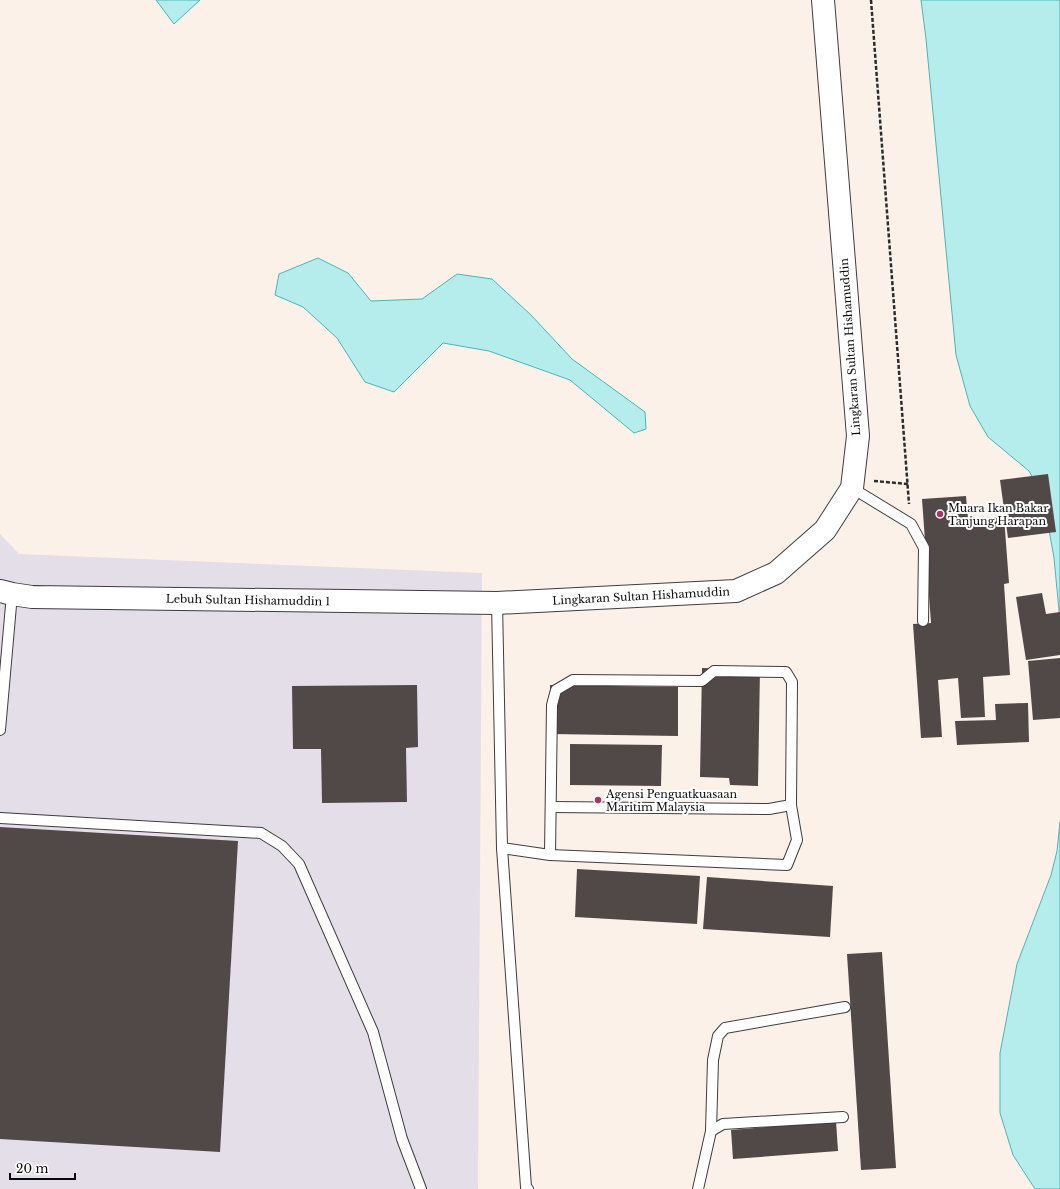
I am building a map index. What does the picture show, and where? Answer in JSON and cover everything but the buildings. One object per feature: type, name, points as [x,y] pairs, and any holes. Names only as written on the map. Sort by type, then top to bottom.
[{"type":"street","name":"Lingkaran Sultan Hishamuddin","points":[[497,603],[736,591],[776,573],[825,530],[852,484],[858,436],[823,0]]},
{"type":"street","name":"Lebuh Sultan Hishamuddin 1","points":[[6,593],[32,597],[497,603]]},
{"type":"lane","points":[[852,484],[910,524],[924,548],[923,621]]},
{"type":"lane","points":[[0,730],[6,593]]},
{"type":"lane","points":[[497,603],[502,848],[526,1187],[528,1189]]},
{"type":"lane","points":[[502,848],[550,855],[787,865],[797,840],[791,805],[792,682],[786,672],[714,671],[702,680],[573,680],[556,690],[552,705],[550,855]]},
{"type":"lane","points":[[551,807],[769,809],[791,805]]},
{"type":"lane","points":[[0,818],[261,833],[282,846],[299,864],[373,1032],[402,1139],[421,1189]]},
{"type":"lane","points":[[698,1189],[711,1131],[713,1060],[718,1036],[725,1028],[845,1007]]},
{"type":"lane","points":[[711,1131],[723,1124],[843,1117]]},
{"type":"path","points":[[871,0],[910,524]]},
{"type":"path","points":[[852,484],[908,484]]},
{"type":"shaded area","points":[[0,534],[19,554],[482,573],[478,1189],[0,1189]]},
{"type":"water","points":[[156,0],[200,0],[174,24]]},
{"type":"water","points":[[921,0],[1060,0],[1060,621],[1054,558],[1043,496],[1029,471],[988,437],[970,406],[956,355]]},
{"type":"water","points":[[318,258],[348,273],[371,301],[422,299],[457,274],[492,279],[531,315],[572,359],[645,412],[646,429],[634,433],[570,380],[489,351],[443,343],[394,392],[365,382],[337,338],[303,307],[275,295],[279,274]]},
{"type":"water","points":[[1060,822],[1060,1189],[1035,1189],[1013,1155],[1000,1113],[1000,1053],[1017,964],[1051,875],[1057,851]]},
{"type":"place","name":"Muara Ikan Bakar Tanjung Harapan","points":[[940,514]]},
{"type":"place","name":"Agensi Penguatkuasaan Maritim Malaysia","points":[[598,800]]}]
